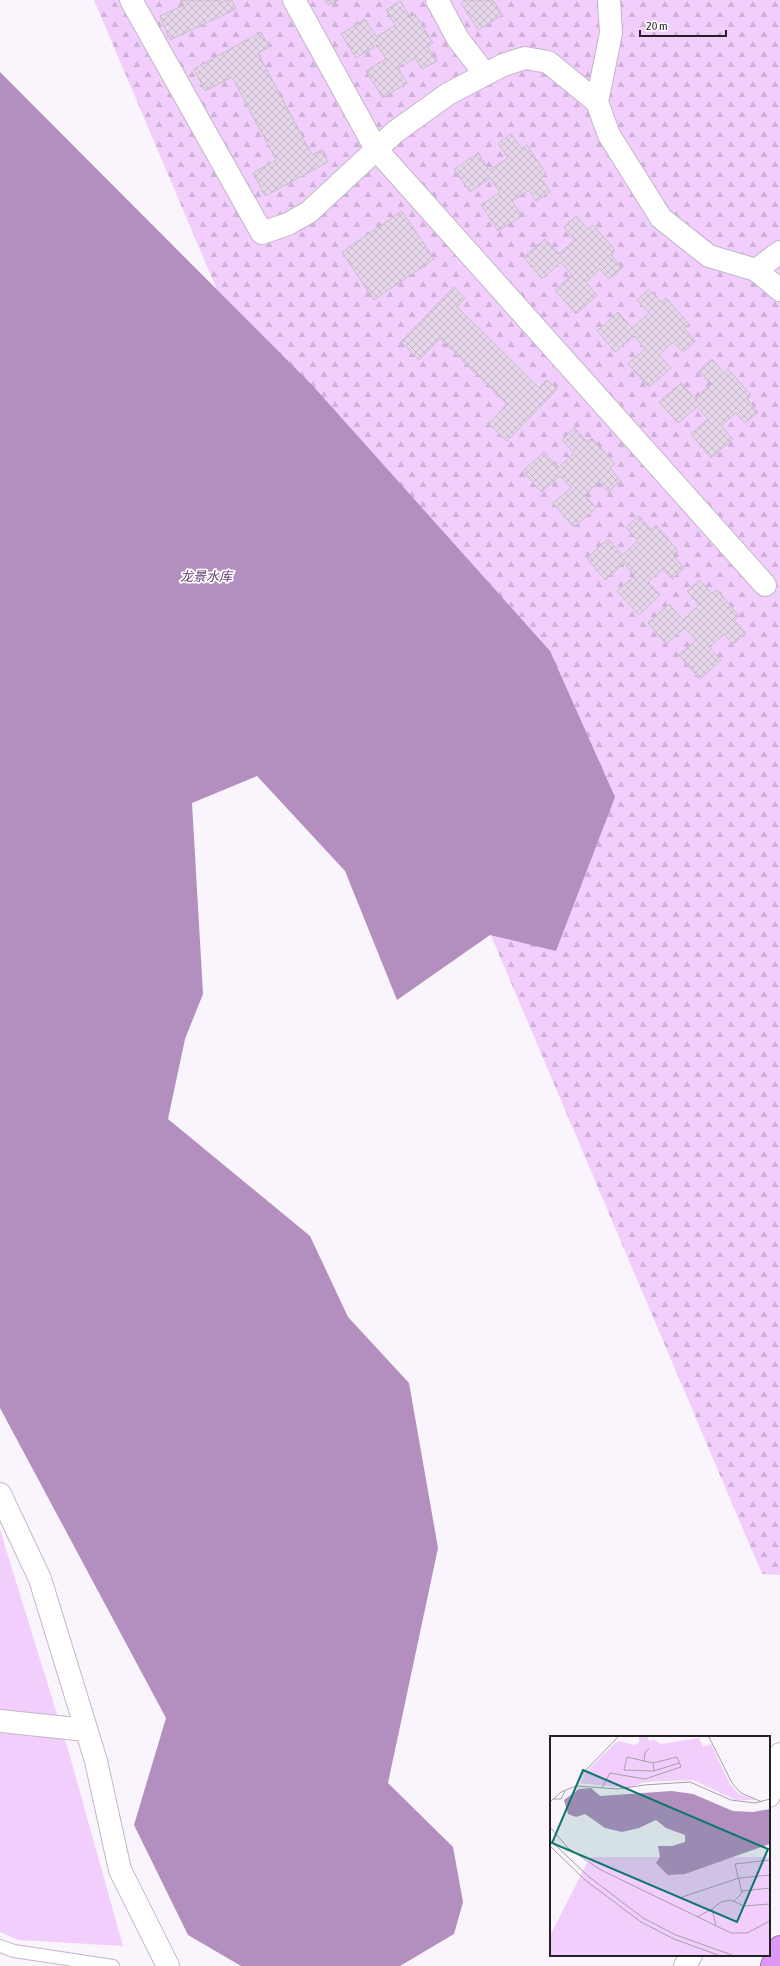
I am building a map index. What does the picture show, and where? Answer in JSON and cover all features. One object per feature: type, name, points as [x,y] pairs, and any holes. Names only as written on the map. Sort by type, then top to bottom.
[{"type":"highway","points":[[772,1966],[780,1947]]},
{"type":"street","points":[[131,0],[262,233],[288,224],[309,212],[395,132],[448,94],[503,65],[525,58],[548,62],[597,102],[610,135],[661,218],[709,256],[756,270],[780,290]]},
{"type":"street","points":[[294,0],[376,150],[765,585]]},
{"type":"street","points":[[437,0],[458,39],[485,74]]},
{"type":"street","points":[[597,102],[611,33],[609,0]]},
{"type":"street","points":[[756,270],[780,252]]},
{"type":"street","points":[[0,1494],[40,1579],[96,1761],[120,1870],[168,1966]]},
{"type":"street","points":[[0,1721],[86,1730]]},
{"type":"street","points":[[770,1792],[780,1754]]},
{"type":"street","points":[[685,1966],[690,1956]]},
{"type":"lane","points":[[0,1946],[14,1951],[113,1966]]},
{"type":"green space","points":[[94,0],[780,0],[780,1575],[762,1574]]},
{"type":"green space","points":[[0,1530],[69,1753],[123,1946],[19,1940],[0,1932]]},
{"type":"water","name":"龙景水库","points":[[0,72],[313,386],[550,651],[615,797],[556,951],[490,935],[397,1000],[345,871],[257,776],[192,803],[203,994],[185,1039],[168,1119],[310,1236],[348,1317],[409,1383],[438,1548],[388,1783],[453,1847],[463,1902],[454,1934],[400,1966],[241,1966],[188,1935],[134,1825],[166,1718],[0,1408]]},
{"type":"building","points":[[181,0],[219,0],[220,2],[232,0],[236,9],[170,40],[160,16],[184,5]]},
{"type":"building","points":[[325,0],[339,0],[328,5]]},
{"type":"building","points":[[466,0],[493,0],[502,15],[478,30],[461,3]]},
{"type":"building","points":[[400,1],[410,17],[415,14],[433,43],[427,46],[437,61],[422,69],[415,58],[398,68],[407,83],[383,98],[366,71],[386,59],[377,45],[356,58],[341,34],[365,19],[377,37],[395,25],[386,10]]},
{"type":"building","points":[[261,32],[269,47],[258,53],[312,155],[322,150],[328,162],[265,196],[253,173],[276,160],[232,77],[205,91],[194,69]]},
{"type":"building","points":[[511,134],[522,149],[527,145],[546,174],[541,178],[550,192],[536,201],[529,190],[512,201],[522,216],[498,231],[481,205],[500,192],[490,178],[470,192],[454,169],[478,153],[489,170],[508,158],[498,143]]},
{"type":"building","points":[[402,211],[434,259],[374,300],[342,252]]},
{"type":"building","points":[[576,216],[588,229],[593,225],[615,250],[611,255],[622,268],[609,279],[600,269],[586,282],[597,295],[576,314],[555,290],[572,275],[561,262],[542,279],[524,257],[545,239],[559,254],[575,240],[564,227]]},
{"type":"building","points":[[454,287],[465,298],[457,307],[539,388],[547,380],[557,389],[507,441],[489,424],[507,404],[440,338],[419,360],[401,342]]},
{"type":"building","points":[[649,289],[661,302],[666,298],[689,324],[684,328],[695,341],[683,352],[673,342],[659,355],[671,368],[649,387],[628,364],[645,349],[634,336],[615,352],[597,331],[618,312],[632,328],[649,313],[637,300]]},
{"type":"building","points":[[712,359],[724,373],[728,369],[751,395],[747,399],[758,412],[745,423],[736,413],[721,426],[733,439],[711,458],[691,434],[708,419],[697,407],[678,423],[659,402],[681,383],[695,399],[711,384],[699,371]]},
{"type":"building","points":[[575,428],[587,442],[592,438],[615,464],[610,468],[621,481],[608,492],[599,482],[585,495],[596,508],[574,527],[553,503],[571,488],[560,476],[541,492],[523,471],[544,452],[558,468],[574,453],[562,440]]},
{"type":"building","points":[[639,516],[651,530],[656,525],[678,551],[673,555],[684,568],[672,579],[663,569],[648,582],[660,595],[639,615],[617,591],[635,576],[624,563],[605,580],[587,558],[608,539],[622,555],[638,541],[626,527]]},
{"type":"building","points":[[700,580],[712,594],[717,590],[739,616],[734,620],[746,633],[733,644],[724,634],[709,647],[721,660],[700,679],[679,655],[696,640],[685,628],[666,644],[648,623],[669,604],[683,620],[699,605],[687,591]]}]
